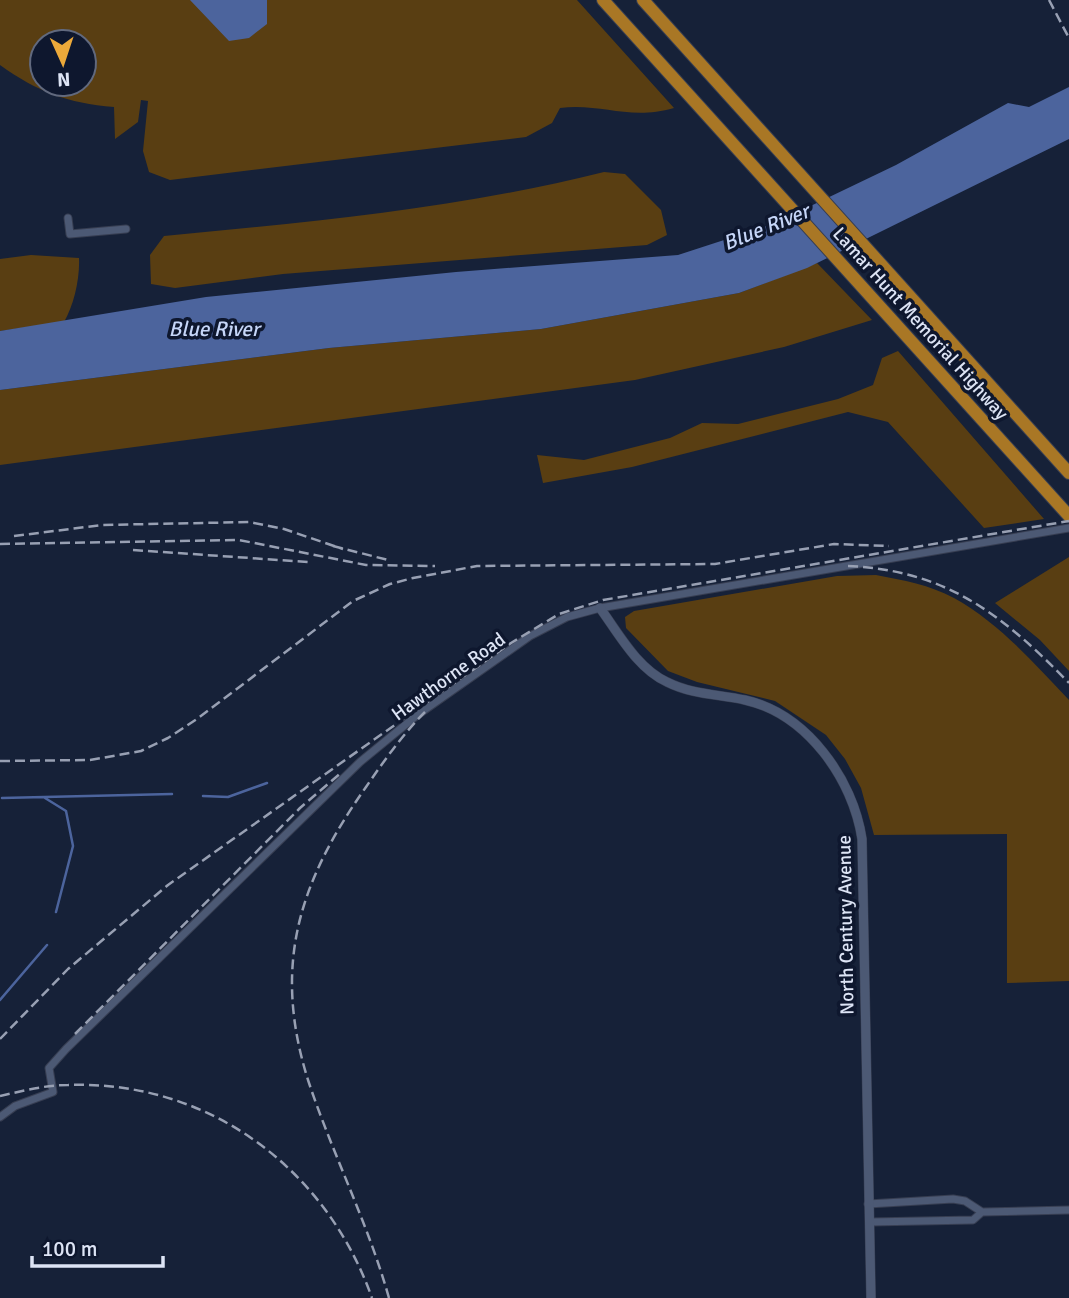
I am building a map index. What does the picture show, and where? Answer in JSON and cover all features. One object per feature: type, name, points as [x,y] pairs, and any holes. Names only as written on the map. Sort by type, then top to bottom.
[{"type":"highway","name":"Lamar Hunt Memorial Highway","points":[[603,0],[1069,516]]},
{"type":"highway","name":"Lamar Hunt Memorial Highway","points":[[643,0],[1069,473]]},
{"type":"street","points":[[68,218],[70,234],[126,229]]},
{"type":"street","name":"Hawthorne Road","points":[[0,1117],[15,1106],[53,1092],[49,1068],[66,1049],[359,762],[416,716],[530,636],[567,617],[600,608],[1069,527]]},
{"type":"street","name":"North Century Avenue","points":[[600,608],[653,674],[668,683],[711,697],[745,701],[782,717],[818,746],[846,786],[862,839],[871,1298]]},
{"type":"street","points":[[868,1203],[953,1199],[965,1201],[982,1212],[1069,1210]]},
{"type":"street","points":[[870,1222],[973,1220],[982,1212]]},
{"type":"shaded area","points":[[0,0],[577,0],[674,108],[643,113],[560,108],[552,123],[526,137],[170,180],[149,172],[143,151],[148,101],[141,100],[138,122],[115,139],[114,107],[64,98],[98,98],[98,28],[28,28],[27,82],[0,65]]},
{"type":"shaded area","points":[[604,172],[625,174],[661,210],[667,235],[647,245],[283,274],[175,288],[151,284],[150,255],[164,236],[330,219],[441,204],[550,185]]},
{"type":"shaded area","points":[[31,255],[79,258],[71,308],[64,322],[0,331],[0,259]]},
{"type":"shaded area","points":[[817,263],[872,320],[784,347],[635,380],[0,465],[0,390],[329,348],[541,329],[739,293]]},
{"type":"shaded area","points":[[898,351],[1044,519],[984,528],[888,422],[848,412],[632,467],[543,483],[537,455],[584,460],[670,438],[702,423],[738,424],[838,399],[873,385],[882,358]]},
{"type":"shaded area","points":[[1069,557],[1069,671],[1040,640],[995,603]]},
{"type":"shaded area","points":[[876,575],[935,590],[970,608],[1015,644],[1069,700],[1069,981],[1007,983],[1007,834],[874,835],[861,788],[845,759],[826,735],[775,701],[697,682],[668,671],[626,628],[625,617],[634,611],[837,576]]},
{"type":"water","points":[[190,0],[267,0],[267,24],[249,38],[229,41]]},
{"type":"water","name":"Blue River","points":[[1069,87],[1069,139],[807,268],[739,293],[541,329],[329,348],[0,390],[0,331],[206,297],[456,272],[678,255],[773,224],[896,165],[1008,103],[1029,107]]},
{"type":"waterway","points":[[203,796],[228,797],[267,783]]},
{"type":"waterway","points":[[2,798],[172,794]]},
{"type":"waterway","points":[[45,798],[66,811],[73,846],[56,912]]},
{"type":"waterway","points":[[0,1000],[47,945]]},
{"type":"railway","points":[[1049,0],[1069,38]]},
{"type":"railway","points":[[0,1039],[68,969],[168,885],[511,643],[559,614],[603,600],[1069,521]]},
{"type":"railway","points":[[14,536],[102,525],[249,522],[284,529],[343,549]]},
{"type":"railway","points":[[0,544],[239,540],[366,565],[435,566]]},
{"type":"railway","points":[[0,761],[90,760],[141,751],[168,738],[197,719],[353,601],[390,584],[413,578],[477,566],[715,564],[834,544],[889,546]]},
{"type":"railway","points":[[333,546],[388,560]]},
{"type":"railway","points":[[133,550],[308,562]]},
{"type":"railway","points":[[848,566],[883,569],[915,576],[970,600],[1020,637],[1069,683]]},
{"type":"railway","points":[[389,1298],[371,1243],[308,1080],[297,1038],[292,999],[293,962],[298,926],[324,857],[373,777],[425,712]]},
{"type":"railway","points":[[75,1034],[300,808],[342,772]]},
{"type":"railway","points":[[0,1096],[59,1085],[119,1087],[168,1098],[214,1116],[255,1141],[293,1172],[325,1209],[351,1251],[372,1298]]}]
